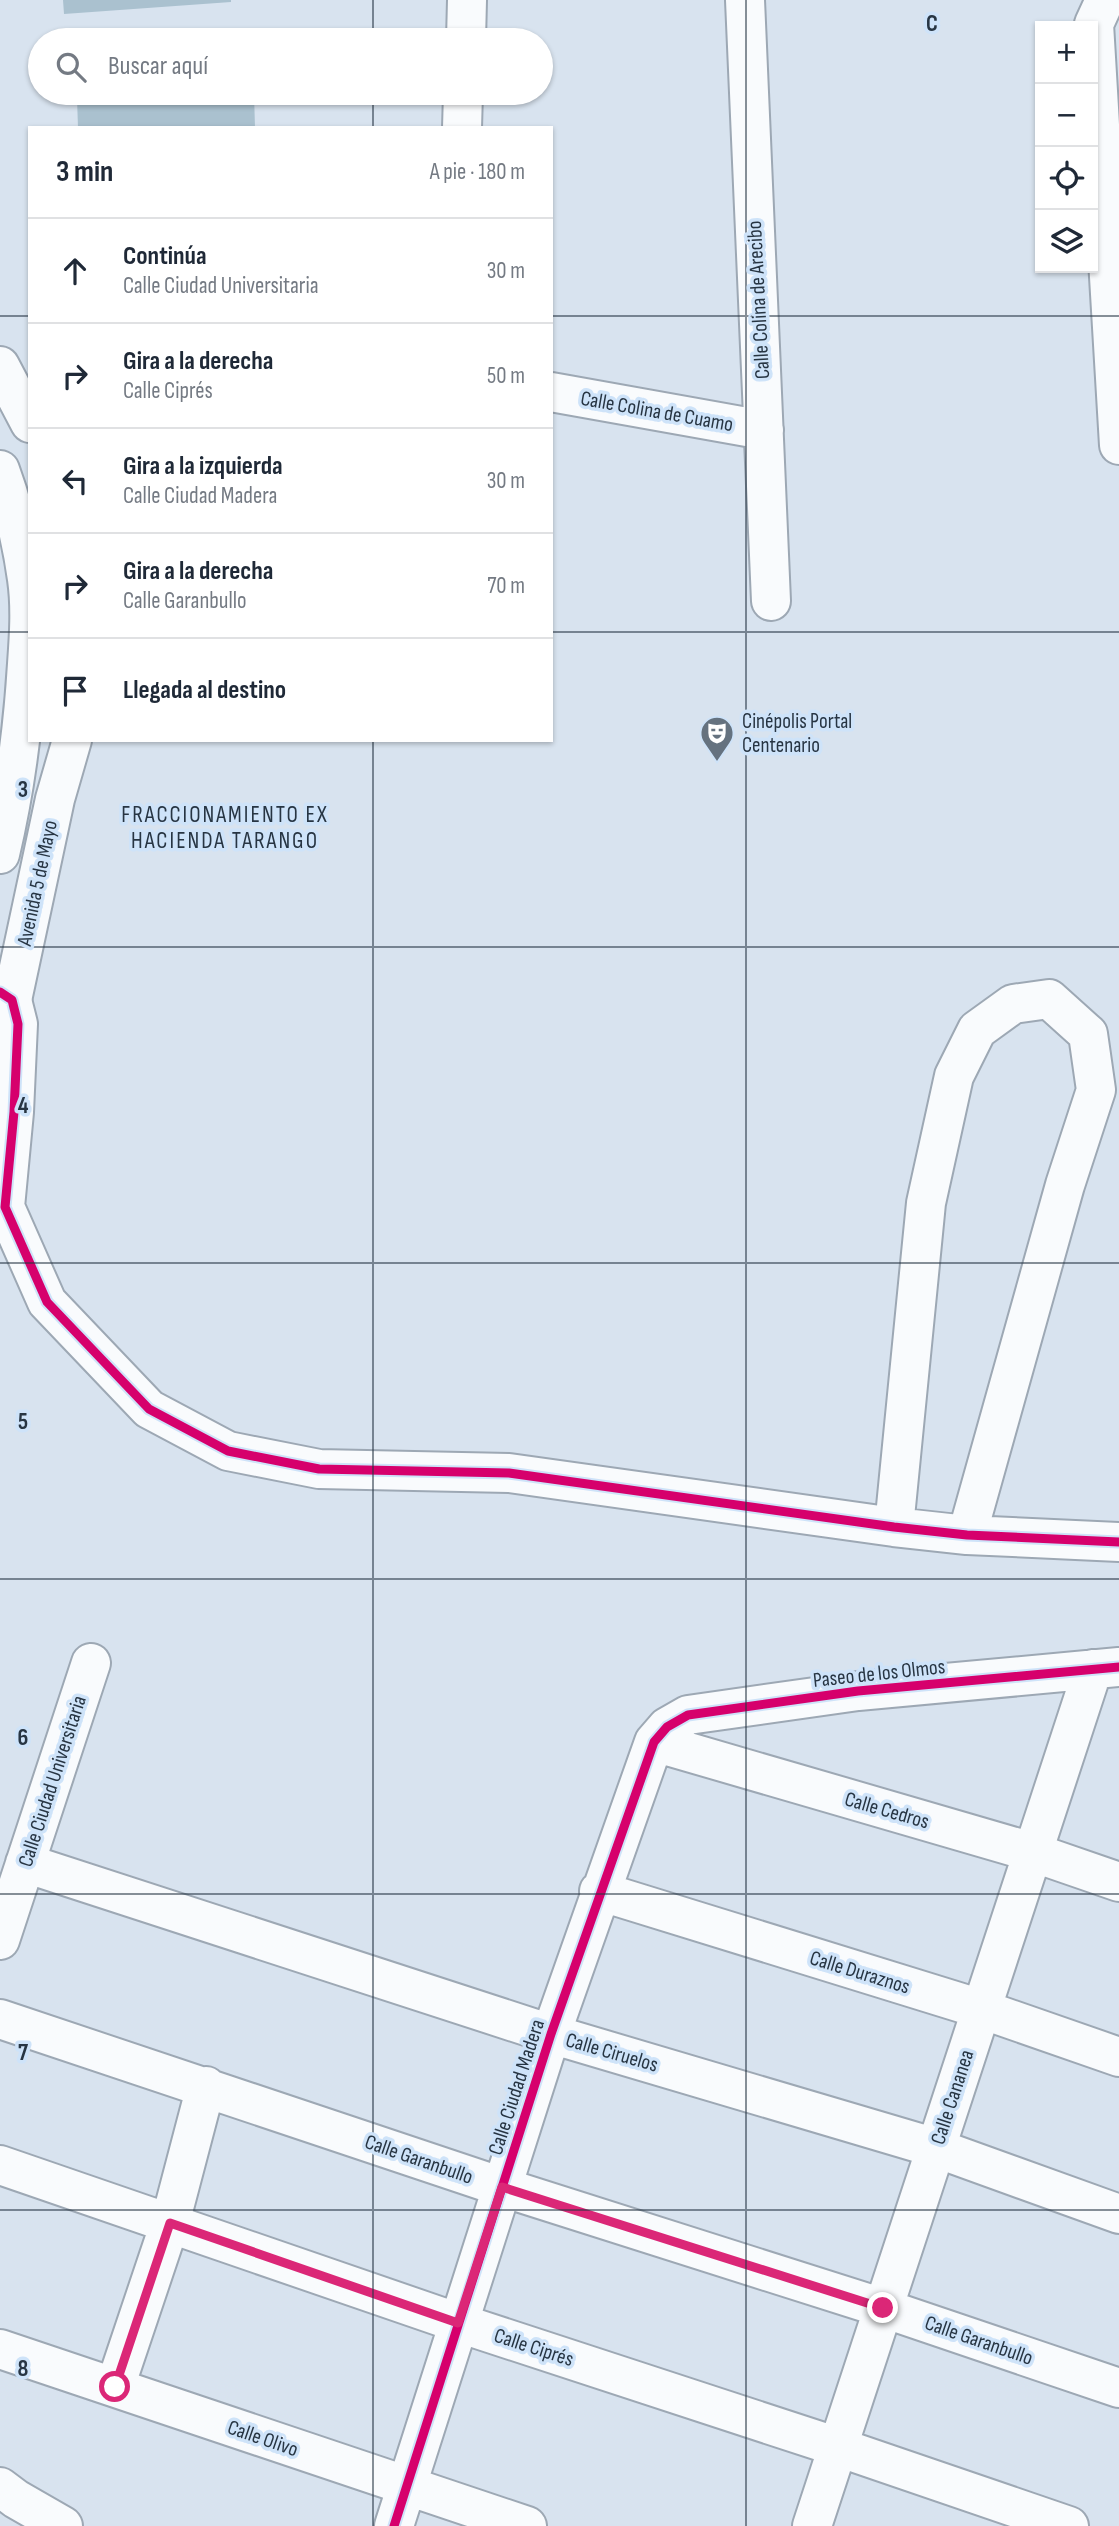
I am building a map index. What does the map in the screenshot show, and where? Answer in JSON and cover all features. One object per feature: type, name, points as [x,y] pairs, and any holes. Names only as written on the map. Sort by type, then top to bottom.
[{"type":"street","points":[[466,28],[467,0]]},
{"type":"street","name":"Calle Colina de Arecibo","points":[[745,0],[771,601]]},
{"type":"street","points":[[1105,0],[1094,23],[1119,445]]},
{"type":"street","points":[[462,126],[463,105]]},
{"type":"street","points":[[0,366],[28,419]]},
{"type":"street","name":"Calle Colina de Cuamo","points":[[553,392],[764,430]]},
{"type":"street","points":[[0,449],[28,437]]},
{"type":"street","name":"Avenida 5 de Mayo","points":[[0,470],[24,566],[28,612]]},
{"type":"street","name":"Avenida 5 de Mayo","points":[[0,854],[7,794],[22,735],[28,639]]},
{"type":"street","name":"Avenida 5 de Mayo","points":[[4,1006],[71,742]]},
{"type":"street","points":[[7,794],[55,799]]},
{"type":"street","points":[[894,1527],[926,1203],[954,1076],[977,1030],[1013,1004],[1049,999],[1088,1034],[1097,1090],[1065,1185],[967,1535]]},
{"type":"street","points":[[4,1006],[18,1024],[5,1208],[47,1302],[149,1409],[228,1451],[319,1469],[509,1473],[894,1527],[967,1535],[1119,1542]]},
{"type":"street","name":"Calle Ciudad Universitaria","points":[[0,1940],[91,1663]]},
{"type":"street","name":"Paseo de los Olmos","points":[[654,1742],[667,1727],[688,1716],[858,1691],[1106,1668]]},
{"type":"street","name":"Calle Cananea","points":[[812,2526],[1032,1852],[1106,1668]]},
{"type":"street","name":"Calle Cedros","points":[[654,1742],[1032,1852],[1119,1882]]},
{"type":"street","name":"Calle Ciudad Madera","points":[[394,2526],[551,2034],[599,1891],[654,1742]]},
{"type":"street","name":"Calle Ciruelos","points":[[25,1863],[551,2034],[936,2148],[1119,2214]]},
{"type":"street","name":"Calle Duraznos","points":[[599,1891],[981,2010],[1119,2057]]},
{"type":"street","name":"Calle Garanbullo","points":[[0,2019],[502,2187],[883,2308],[1119,2388]]},
{"type":"street","points":[[115,2387],[170,2223],[206,2086]]},
{"type":"street","name":"Calle Ciprés","points":[[0,2165],[458,2323],[838,2447],[1069,2526]]},
{"type":"street","name":"Calle Olivo","points":[[0,2349],[527,2526]]},
{"type":"street","points":[[0,2487],[63,2526]]},
{"type":"building","points":[[63,0],[231,0],[231,2],[64,14]]},
{"type":"building","points":[[77,105],[254,105],[255,126],[78,126]]},
{"type":"cycle path","points":[[0,992],[12,1000],[18,1024],[14,1112],[5,1207],[47,1302],[149,1409],[228,1451],[319,1469],[509,1473],[894,1527],[967,1535],[1119,1542]]},
{"type":"cycle path","points":[[394,2526],[551,2034],[654,1742],[667,1727],[688,1715],[858,1691],[1119,1667]]},
{"type":"place","name":"Cinépolis Portal Centenario","points":[[717,763]]},
{"type":"district","name":"FRACCIONAMIENTO EX HACIENDA TARANGO","points":[[225,827]]},
{"type":"route","points":[[115,2387],[170,2223],[458,2323],[502,2187],[883,2308]]}]
